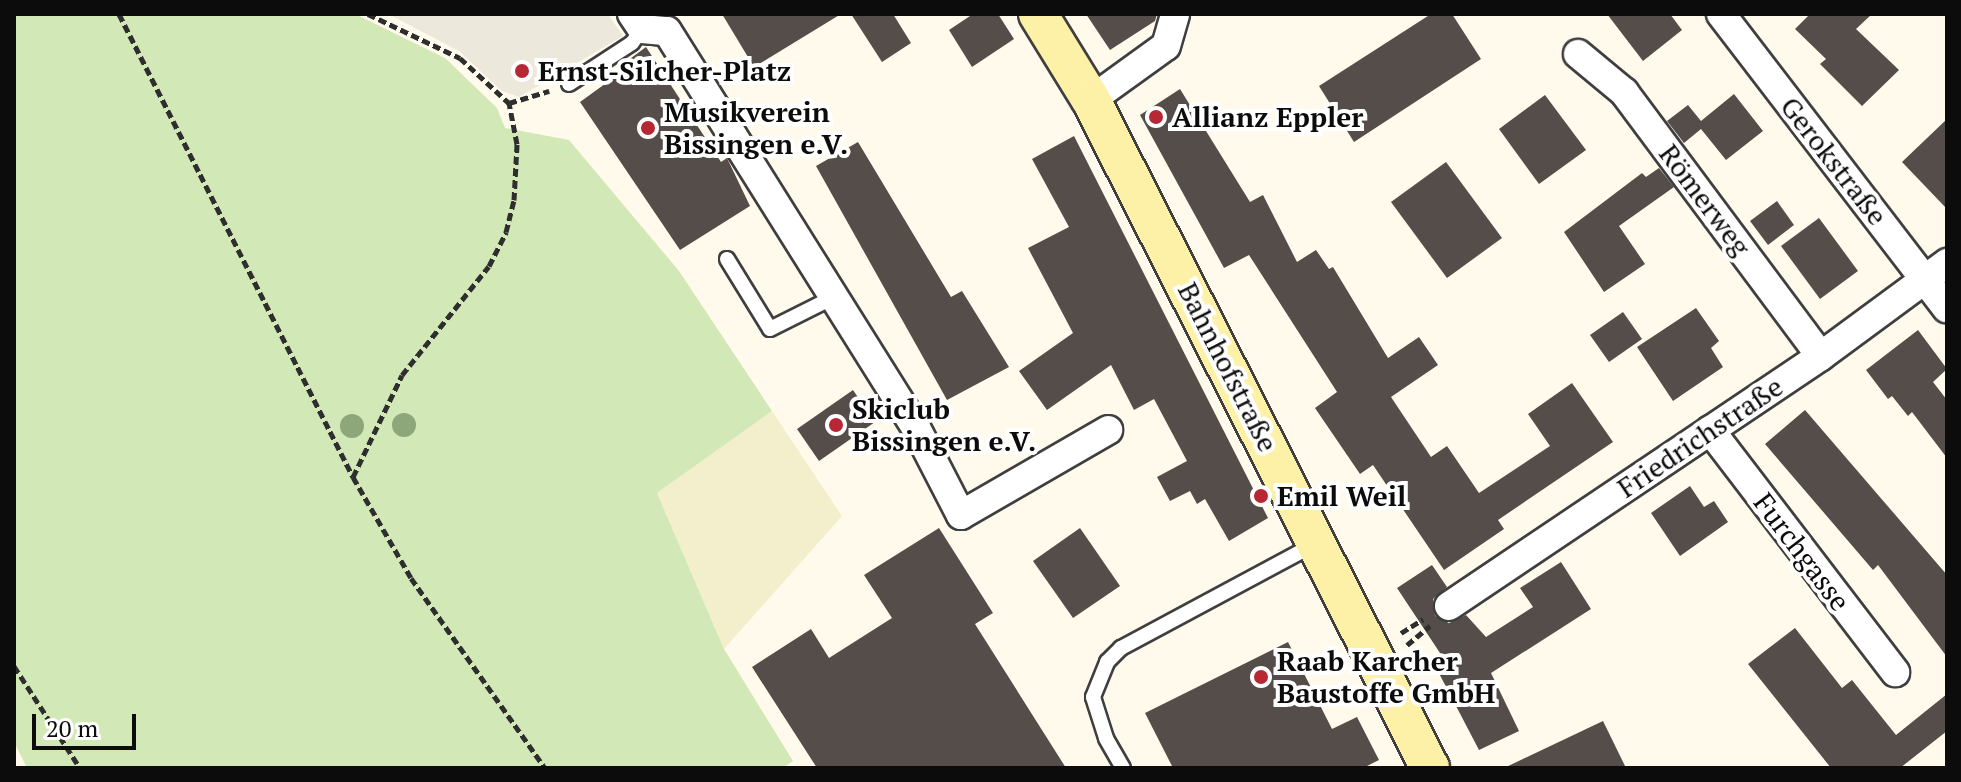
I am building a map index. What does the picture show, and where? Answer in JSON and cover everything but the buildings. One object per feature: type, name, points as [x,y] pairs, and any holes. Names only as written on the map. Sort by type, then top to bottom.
[{"type":"street","name":"Bahnhofstraße","points":[[1038,14],[1091,100],[1317,543],[1388,648],[1422,765]]},
{"type":"street","points":[[1091,100],[1166,46],[1175,14]]},
{"type":"street","name":"Gerokstraße","points":[[1721,14],[1937,273],[1947,308]]},
{"type":"street","points":[[637,22],[667,31],[916,428],[961,515],[1108,430]]},
{"type":"street","name":"Römerweg","points":[[1578,54],[1624,92],[1821,356]]},
{"type":"street","name":"Friedrichstraße","points":[[1441,609],[1821,356],[1937,273]]},
{"type":"street","name":"Furchgasse","points":[[1710,430],[1895,672]]},
{"type":"lane","points":[[569,84],[632,43],[637,22]]},
{"type":"lane","points":[[727,259],[770,329],[834,297]]},
{"type":"lane","points":[[1123,768],[1093,697],[1107,662],[1121,648],[1317,543]]},
{"type":"path","points":[[119,14],[353,477],[419,591],[545,768]]},
{"type":"path","points":[[353,477],[402,375],[482,275],[506,232],[514,200],[517,144],[509,103],[460,58],[368,14]]},
{"type":"path","points":[[509,103],[569,84]]},
{"type":"path","points":[[1388,648],[1426,630],[1441,609]]},
{"type":"path","points":[[1388,648],[1441,609]]},
{"type":"path","points":[[14,666],[80,768]]},
{"type":"shaded area","name":"Ernst-Silcher-Platz","points":[[388,14],[608,14],[623,36],[519,97],[502,91],[459,51]]},
{"type":"shaded area","points":[[772,411],[842,516],[724,649],[657,493]]},
{"type":"green space","points":[[14,14],[355,14],[445,58],[497,108],[505,128],[569,140],[679,271],[772,411],[657,493],[724,649],[793,761],[783,768],[27,768],[14,742]]},
{"type":"place","name":"Ernst-Silcher-Platz","points":[[522,71]]},
{"type":"place","name":"Allianz Eppler","points":[[1156,117]]},
{"type":"place","name":"Musikverein Bissingen e.V.","points":[[648,128]]},
{"type":"place","name":"Skiclub Bissingen e.V.","points":[[836,425]]},
{"type":"place","name":"Emil Weil","points":[[1261,496]]},
{"type":"place","name":"Raab Karcher Baustoffe GmbH","points":[[1261,677]]}]
